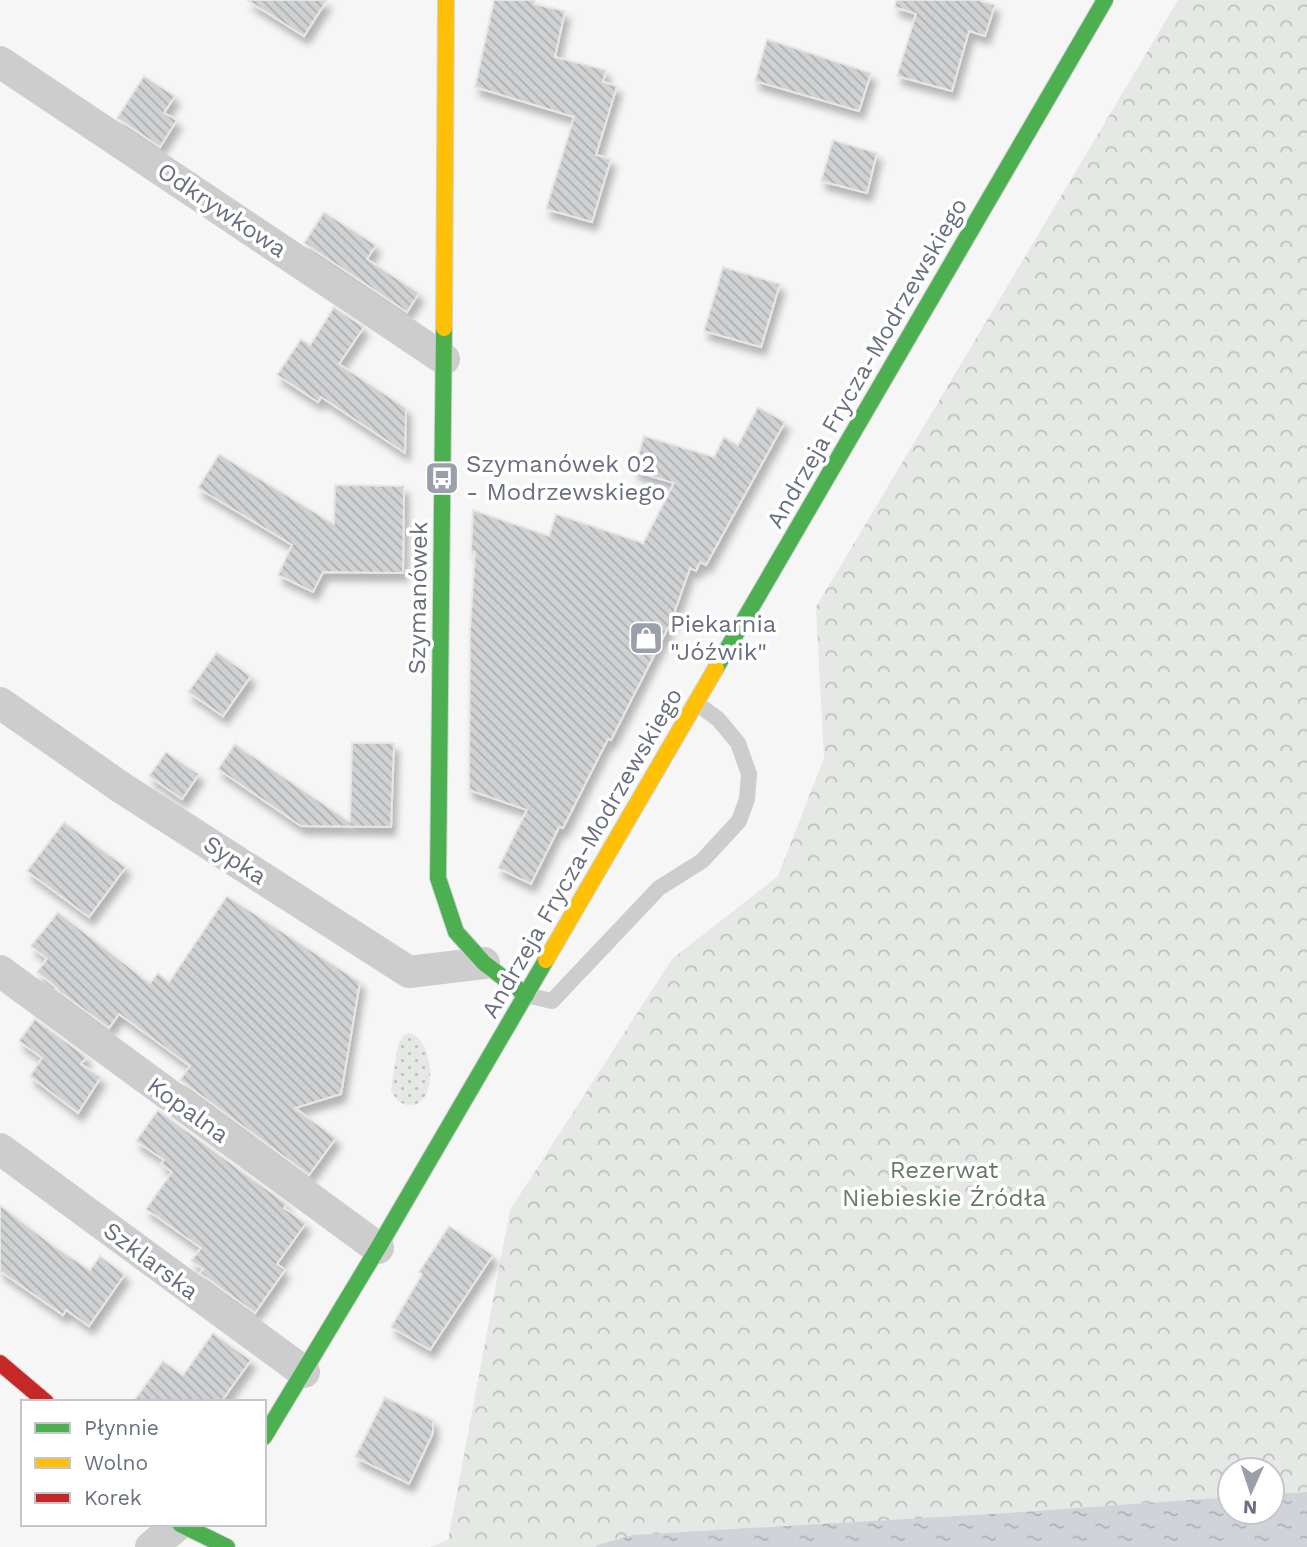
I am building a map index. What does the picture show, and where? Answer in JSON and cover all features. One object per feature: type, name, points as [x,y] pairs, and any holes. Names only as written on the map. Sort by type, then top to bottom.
[{"type":"street","name":"Szymanówek","points":[[446,0],[438,878],[456,932],[484,963],[526,995]]},
{"type":"street","name":"Andrzeja Frycza-Modrzewskiego","points":[[266,1434],[378,1248],[1105,0]]},
{"type":"street","name":"Odkrywkowa","points":[[0,62],[444,359]]},
{"type":"street","name":"Sypka","points":[[0,703],[122,788],[409,972],[484,963]]},
{"type":"street","name":"Kopalna","points":[[0,971],[378,1248]]},
{"type":"street","name":"Szklarska","points":[[0,1149],[304,1372]]},
{"type":"street","points":[[0,1363],[44,1400]]},
{"type":"street","points":[[151,1547],[177,1526]]},
{"type":"street","points":[[185,1526],[228,1543]]},
{"type":"lane","points":[[526,995],[552,1001],[659,888],[702,861],[739,821],[747,799],[749,774],[746,763],[738,743],[718,719],[695,702]]},
{"type":"green space","name":"Rezerwat Niebieskie Źródła","points":[[1178,0],[1307,0],[1307,1492],[1286,1493],[1286,1456],[1216,1456],[1216,1498],[596,1547],[429,1547],[448,1540],[510,1210],[672,959],[778,876],[824,758],[816,607]]},
{"type":"green space","points":[[409,1033],[418,1038],[425,1047],[430,1073],[425,1097],[417,1104],[407,1105],[398,1100],[391,1091],[398,1044],[404,1035]]},
{"type":"water","points":[[1307,1492],[1307,1547],[596,1547],[633,1535],[1216,1498],[1216,1526],[1286,1526],[1286,1493]]},
{"type":"building","points":[[247,0],[327,0],[304,36]]},
{"type":"building","points":[[494,0],[535,0],[534,4],[565,11],[555,57],[606,70],[603,82],[617,86],[596,155],[611,159],[592,222],[546,209],[574,117],[475,87]]},
{"type":"building","points":[[896,0],[978,0],[995,5],[985,36],[969,31],[952,91],[897,76],[916,14],[895,7]]},
{"type":"building","points":[[767,39],[871,73],[859,111],[755,81]]},
{"type":"building","points":[[144,76],[175,96],[164,113],[177,120],[160,147],[117,118]]},
{"type":"building","points":[[833,140],[877,153],[867,193],[821,181]]},
{"type":"building","points":[[324,212],[376,245],[367,259],[419,293],[407,312],[304,243]]},
{"type":"building","points":[[723,267],[780,284],[761,347],[704,331]]},
{"type":"building","points":[[334,307],[364,327],[339,364],[406,408],[405,453],[321,397],[318,402],[277,375],[301,339],[310,345]]},
{"type":"building","points":[[758,407],[785,422],[706,565],[700,562],[696,571],[690,568],[671,622],[563,828],[559,827],[531,884],[498,868],[527,810],[469,790],[470,630],[475,552],[471,552],[473,510],[549,536],[556,514],[643,543],[674,483],[634,471],[644,436],[714,457],[724,437],[738,445]]},
{"type":"building","points":[[219,454],[334,524],[335,485],[404,486],[403,573],[323,572],[313,592],[278,575],[292,545],[198,488]]},
{"type":"building","points":[[217,652],[251,676],[223,716],[188,692]]},
{"type":"building","points":[[352,743],[394,743],[391,827],[301,826],[218,769],[235,744],[350,822]]},
{"type":"building","points":[[166,752],[199,774],[182,799],[149,776]]},
{"type":"building","points":[[64,822],[126,867],[89,917],[27,871]]},
{"type":"building","points":[[227,896],[360,982],[341,1094],[295,1108],[336,1138],[309,1175],[180,1080],[190,1066],[119,1014],[109,1028],[37,972],[47,959],[31,946],[58,912],[150,983],[158,973],[169,982]]},
{"type":"building","points":[[35,1019],[87,1057],[81,1064],[101,1077],[78,1113],[30,1076],[42,1058],[19,1041]]},
{"type":"building","points":[[158,1110],[287,1204],[284,1208],[306,1223],[277,1264],[285,1270],[255,1313],[200,1273],[203,1269],[191,1261],[201,1248],[146,1209],[172,1172],[161,1164],[164,1160],[136,1141]]},
{"type":"building","points":[[0,1205],[90,1270],[100,1256],[125,1274],[89,1326],[66,1310],[63,1315],[0,1271]]},
{"type":"building","points":[[449,1226],[493,1255],[430,1350],[391,1327],[422,1274],[419,1272]]},
{"type":"building","points":[[213,1333],[251,1360],[222,1400],[134,1400],[163,1361],[183,1375]]},
{"type":"building","points":[[385,1397],[433,1420],[433,1433],[409,1484],[355,1457]]},
{"type":"traffic: fast","points":[[716,668],[1105,0]]},
{"type":"traffic: fast","points":[[444,328],[438,878],[456,932],[484,963],[526,995]]},
{"type":"traffic: fast","points":[[266,1434],[546,960]]},
{"type":"traffic: fast","points":[[184,1526],[227,1547]]},
{"type":"traffic: slow","points":[[444,328],[446,0]]},
{"type":"traffic: slow","points":[[546,960],[716,668]]},
{"type":"traffic: jam","points":[[0,1363],[44,1400]]},
{"type":"place","name":"Szymanówek 02 - Modrzewskiego","points":[[442,478]]},
{"type":"place","name":"Piekarnia \"Jóźwik\"","points":[[646,638]]}]
